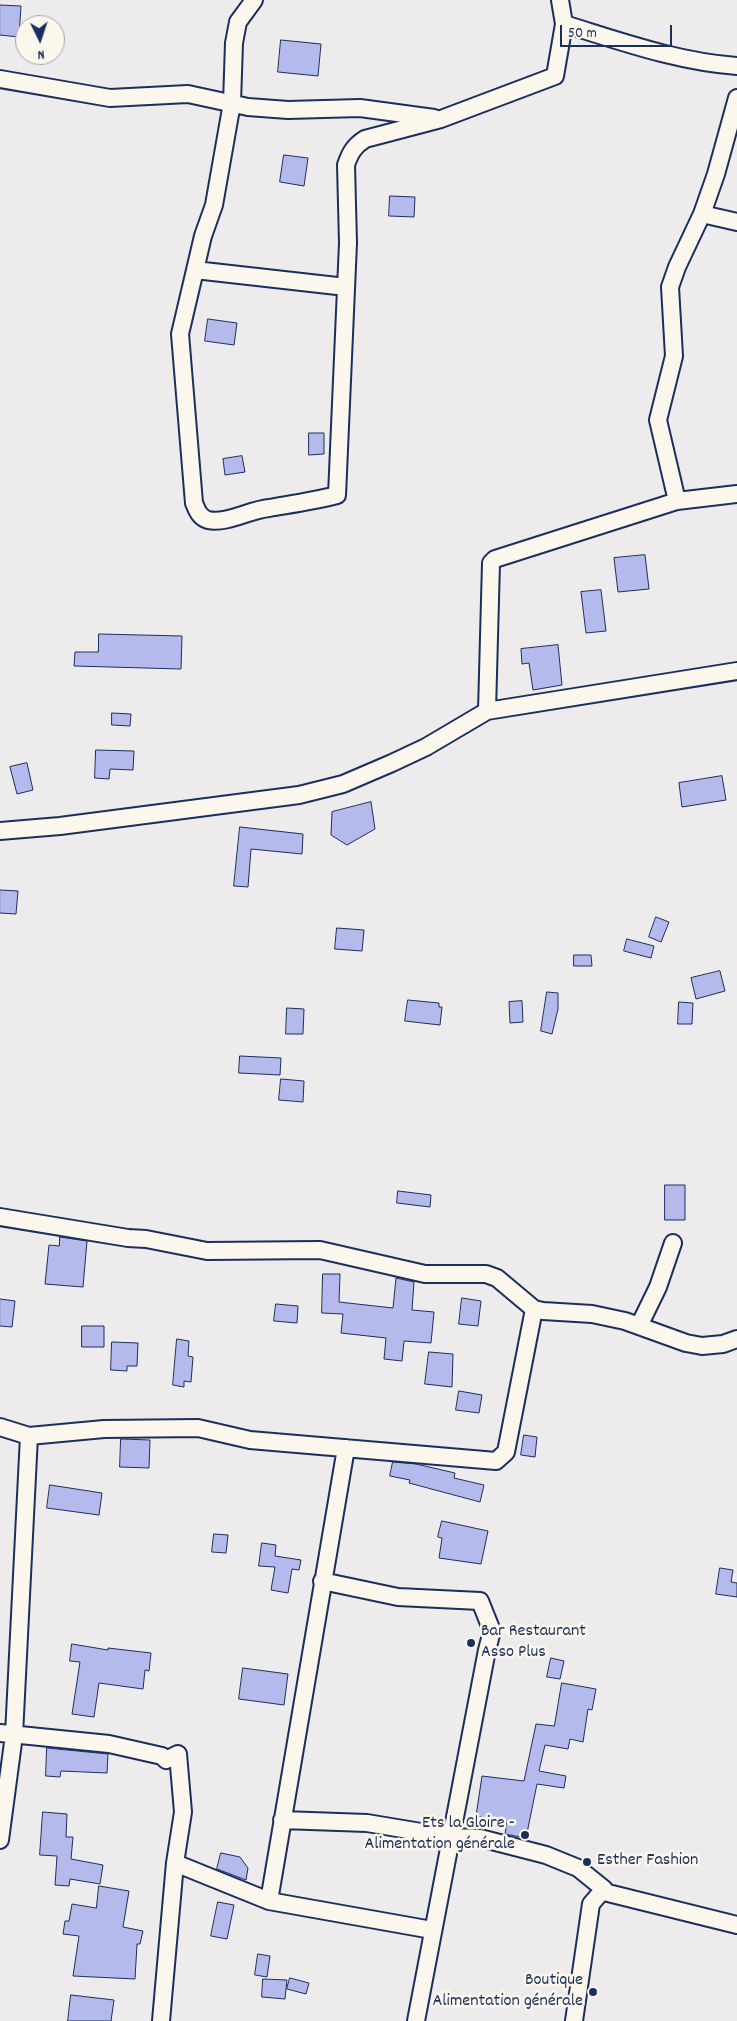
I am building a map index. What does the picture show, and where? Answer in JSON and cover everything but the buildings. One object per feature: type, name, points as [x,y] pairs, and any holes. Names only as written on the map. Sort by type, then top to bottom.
[{"type":"street","points":[[254,0],[238,22],[234,44],[232,103],[214,205],[195,270],[180,334],[194,503],[200,516],[214,520],[337,495],[348,243],[346,165],[349,153],[365,139],[441,119],[555,76],[564,24],[560,0]]},
{"type":"street","points":[[564,24],[621,41],[712,64],[737,66]]},
{"type":"street","points":[[0,80],[110,98],[188,94],[232,103],[288,110],[360,108],[441,119]]},
{"type":"street","points":[[677,501],[658,420],[674,356],[670,287],[676,267],[702,214],[716,174],[737,98]]},
{"type":"street","points":[[702,214],[737,222]]},
{"type":"street","points":[[195,270],[346,287]]},
{"type":"street","points":[[486,711],[491,563],[495,559],[677,501],[737,494]]},
{"type":"street","points":[[0,831],[60,826],[299,795],[326,789],[426,747],[486,711],[737,671]]},
{"type":"street","points":[[0,1217],[128,1238],[146,1238],[207,1252],[320,1250],[425,1274],[486,1274],[497,1278],[534,1308],[543,1311],[592,1314],[639,1326],[686,1343],[702,1346],[737,1339]]},
{"type":"street","points":[[639,1326],[658,1287],[673,1243]]},
{"type":"street","points":[[0,1427],[29,1436],[104,1428],[198,1428],[250,1440],[496,1461],[506,1452],[534,1308]]},
{"type":"street","points":[[712,1345],[737,1348]]},
{"type":"street","points":[[0,1840],[29,1436]]},
{"type":"street","points":[[269,1901],[346,1448]]},
{"type":"street","points":[[322,1581],[398,1596],[480,1601],[492,1631],[432,1930],[416,2021]]},
{"type":"street","points":[[7,1734],[109,1744],[162,1756],[166,1760],[178,1754],[183,1812],[174,1862],[161,2021]]},
{"type":"street","points":[[282,1820],[367,1822],[451,1836],[480,1838],[546,1855],[578,1868],[604,1889],[604,1892],[737,1926]]},
{"type":"street","points":[[174,1862],[269,1901],[432,1930]]},
{"type":"street","points":[[574,2021],[591,1904],[604,1889]]},
{"type":"place","name":"Bar Restaurant Asso Plus","points":[[471,1643]]},
{"type":"place","name":"Ets la Gloire - Alimentation générale","points":[[525,1835]]},
{"type":"place","name":"Esther Fashion","points":[[587,1862]]},
{"type":"place","name":"Boutique Alimentation générale","points":[[593,1992]]}]
